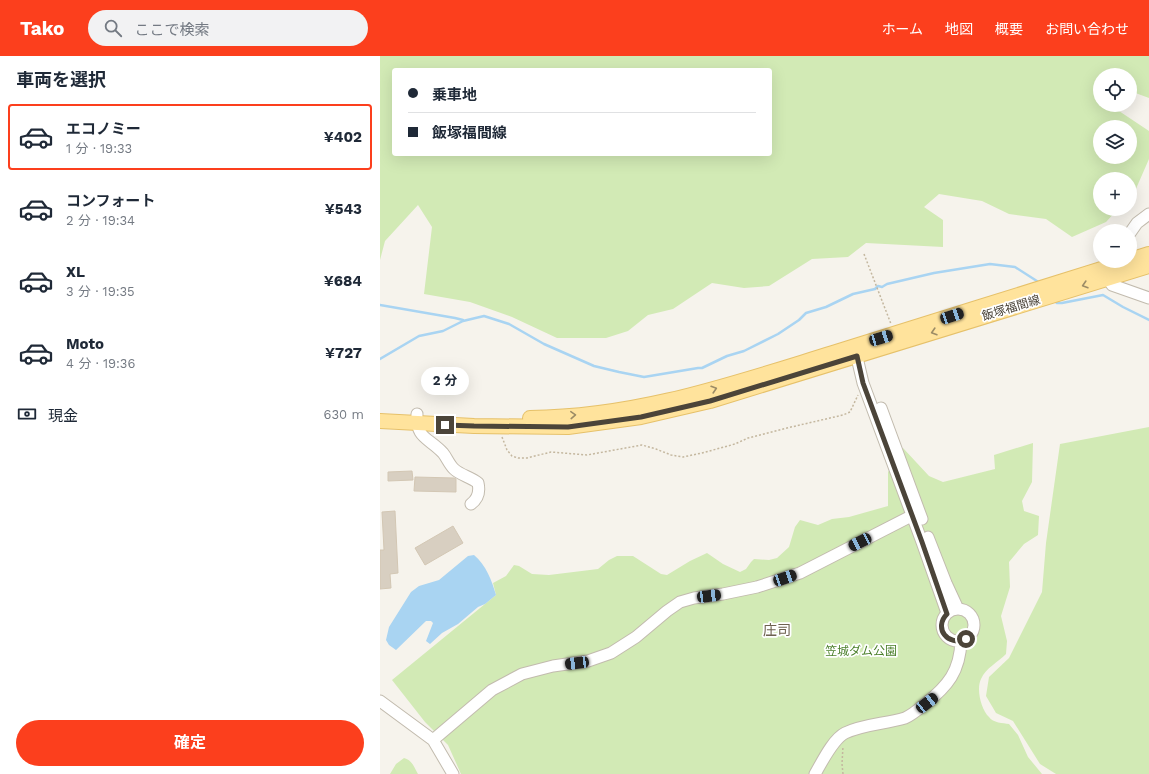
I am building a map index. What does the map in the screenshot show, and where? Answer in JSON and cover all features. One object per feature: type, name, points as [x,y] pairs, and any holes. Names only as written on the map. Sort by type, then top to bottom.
[{"type":"main road","name":"飯塚福間線","points":[[1137,257],[1149,254]]},
{"type":"main road","name":"飯塚福間線","points":[[380,421],[417,418],[535,418],[625,410],[704,393],[856,351],[1149,266]]},
{"type":"main road","name":"飯塚福間線","points":[[380,412],[417,418],[498,426],[568,427],[641,417],[710,401],[856,351],[895,333],[1101,268]]},
{"type":"street","points":[[1136,224],[1149,214]]},
{"type":"street","points":[[1107,278],[1112,285],[1149,298]]},
{"type":"street","points":[[856,351],[863,383],[916,514],[958,609]]},
{"type":"street","points":[[856,351],[871,382],[916,514],[947,614]]},
{"type":"street","points":[[417,418],[419,432],[444,454],[454,469],[472,478],[478,483],[479,489],[476,500],[471,504]]},
{"type":"street","points":[[433,740],[492,690],[522,674],[553,666],[588,662],[611,653],[636,637],[680,602],[694,598],[757,587],[800,573],[916,514]]},
{"type":"street","points":[[958,609],[963,610],[971,616],[974,626],[970,635],[961,641],[953,640],[945,636],[942,623],[947,614],[958,609]]},
{"type":"street","points":[[815,774],[833,744],[844,733],[907,717],[936,696],[952,677],[957,666],[961,653],[961,641]]},
{"type":"street","points":[[380,701],[433,740],[453,774]]},
{"type":"path","points":[[864,254],[895,333]]},
{"type":"path","points":[[498,426],[506,450],[512,456],[518,458],[527,458],[551,452],[587,455],[642,445],[656,449],[671,456],[683,457],[735,444],[748,438],[843,415],[850,412],[863,383]]},
{"type":"path","points":[[843,774],[842,764],[844,733]]},
{"type":"green space","points":[[380,56],[1149,56],[1149,98],[1137,94],[1137,68],[1093,68],[1093,112],[1120,112],[1132,120],[1093,120],[1093,164],[1137,164],[1137,123],[1149,131],[1149,159],[1137,186],[1137,172],[1093,172],[1093,216],[1112,216],[1106,222],[1101,224],[1093,224],[1093,228],[1072,237],[1046,219],[1009,214],[982,201],[939,194],[924,207],[943,220],[943,247],[866,243],[848,257],[812,259],[769,286],[744,288],[712,283],[673,309],[648,315],[628,331],[606,338],[557,338],[512,317],[470,302],[424,294],[432,227],[418,205],[385,241],[380,260]]},
{"type":"green space","points":[[1149,427],[1149,774],[1056,774],[1040,764],[1013,721],[996,713],[986,696],[989,677],[1009,658],[1042,592],[1046,543],[1060,444]]},
{"type":"green space","name":"笠城ダム公園","points":[[1033,443],[1032,482],[1022,501],[1024,511],[1039,516],[1038,535],[1024,544],[1009,562],[1010,587],[1001,616],[1007,641],[1006,654],[992,665],[983,675],[979,693],[986,713],[993,720],[1009,724],[1018,735],[1028,757],[1042,774],[461,774],[448,745],[425,722],[392,680],[496,595],[493,583],[506,576],[514,565],[519,566],[532,574],[549,575],[598,569],[609,560],[617,556],[633,556],[661,574],[667,575],[707,553],[723,564],[740,572],[746,569],[754,559],[769,560],[777,558],[789,547],[795,527],[800,520],[818,525],[832,519],[849,517],[888,506],[888,472],[903,448],[929,476],[943,482],[995,469],[994,455]]},
{"type":"green space","points":[[404,758],[411,762],[418,774],[390,774],[396,764]]},
{"type":"water","points":[[474,555],[485,568],[496,595],[485,604],[478,607],[458,624],[442,633],[430,644],[426,641],[433,623],[431,621],[426,621],[396,650],[389,645],[386,640],[389,627],[411,592],[419,586],[439,580],[468,556]]},
{"type":"building","points":[[412,471],[413,480],[388,481],[388,472]]},
{"type":"building","points":[[415,477],[454,478],[456,479],[456,492],[414,491]]},
{"type":"building","points":[[395,511],[398,573],[390,574],[391,588],[380,589],[380,550],[384,550],[382,512]]},
{"type":"building","points":[[453,526],[463,543],[425,565],[415,548]]},
{"type":"waterway","points":[[380,359],[419,336],[443,331],[463,321],[484,316],[509,324],[544,344],[594,366],[644,377],[702,368],[727,356],[744,351],[778,334],[799,320],[806,313],[826,307],[853,294],[875,289],[878,286],[882,287],[887,284],[934,273],[990,264],[1015,267],[1040,283]]},
{"type":"waterway","points":[[1055,301],[1057,303],[1062,303],[1103,295],[1149,320]]},
{"type":"waterway","points":[[380,305],[463,320]]},
{"type":"district","name":"庄司","points":[[777,630]]},
{"type":"route","points":[[445,425],[568,427],[641,417],[710,401],[857,356],[863,383],[942,597],[947,614],[942,623],[943,632],[945,636],[953,640],[961,641],[966,639]]}]
